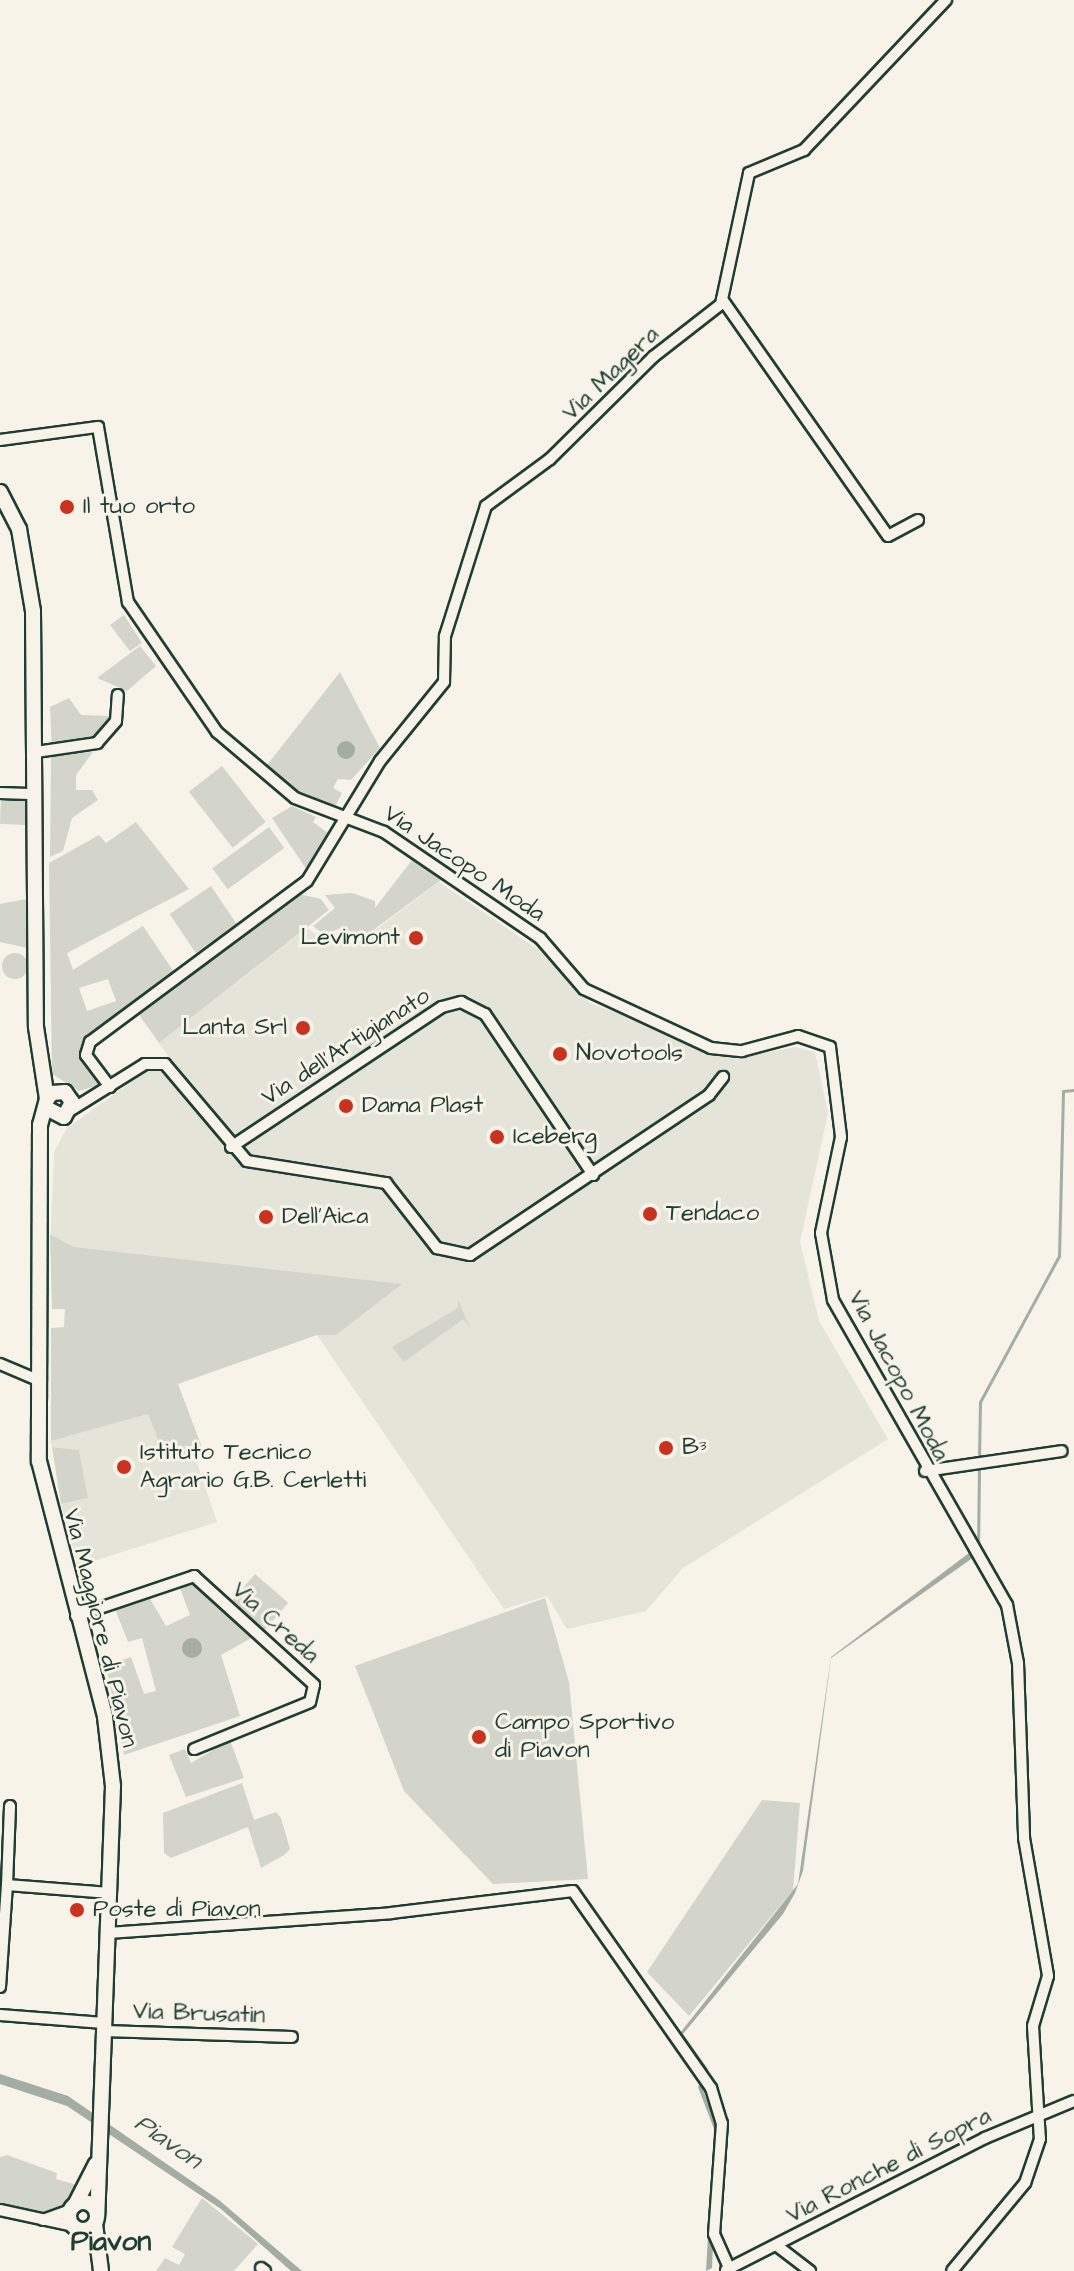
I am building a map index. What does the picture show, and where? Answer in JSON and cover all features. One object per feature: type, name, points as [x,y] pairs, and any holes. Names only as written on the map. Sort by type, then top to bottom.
[{"type":"main road","points":[[0,492],[19,529],[29,582],[36,752],[39,1062],[54,1098],[66,1114]]},
{"type":"main road","points":[[54,1098],[66,1114]]},
{"type":"main road","name":"Via Maggiore di Piavon","points":[[54,1098],[40,1149],[36,1379],[42,1490],[110,1751],[110,1893],[96,2219],[100,2265]]},
{"type":"main road","points":[[40,1149],[66,1114]]},
{"type":"main road","points":[[99,2151],[73,2207],[76,2228],[100,2265]]},
{"type":"main road","points":[[73,2207],[89,2204],[96,2219],[76,2228]]},
{"type":"street","points":[[918,520],[888,536],[722,299],[749,173],[814,141],[946,0]]},
{"type":"street","name":"Via Magera","points":[[349,816],[380,761],[444,682],[445,636],[486,506],[557,453],[722,299]]},
{"type":"street","name":"Via Jacopo Moda","points":[[0,440],[98,427],[128,602],[217,732],[295,798],[349,816],[540,938],[584,989],[724,1052],[798,1036],[830,1047],[841,1125],[823,1202],[825,1268],[839,1317],[1011,1616],[1023,1723],[1024,1838],[1048,1976],[1033,2026],[1040,2116],[1025,2183],[952,2271]]},
{"type":"street","points":[[36,752],[97,743],[116,721],[118,695]]},
{"type":"street","points":[[0,793],[36,794]]},
{"type":"street","name":"Via Jacopo Moda","points":[[110,1087],[86,1055],[90,1042],[295,893],[349,816]]},
{"type":"street","name":"Via dell'Artigianato","points":[[231,1147],[442,1007],[461,1002],[485,1014],[593,1175]]},
{"type":"street","points":[[66,1114],[145,1064],[165,1064],[231,1147],[264,1169],[386,1183],[433,1244],[459,1255],[482,1251],[709,1095],[723,1077]]},
{"type":"street","points":[[54,1098],[97,1093]]},
{"type":"street","points":[[0,1364],[36,1379]]},
{"type":"street","points":[[925,1471],[1062,1451]]},
{"type":"street","name":"Via Creda","points":[[76,1616],[194,1576],[314,1685],[310,1702],[194,1749]]},
{"type":"street","points":[[0,1987],[10,1806]]},
{"type":"street","points":[[7,1885],[110,1893]]},
{"type":"street","points":[[108,1933],[391,1913],[573,1891],[711,2088],[722,2123],[714,2234],[726,2270]]},
{"type":"street","name":"Via Brusatin","points":[[0,2015],[104,2027],[292,2037]]},
{"type":"street","name":"Via Ronche di Sopra","points":[[726,2270],[1074,2101]]},
{"type":"street","points":[[43,2220],[73,2207]]},
{"type":"street","points":[[0,2210],[76,2228]]},
{"type":"street","points":[[776,2245],[810,2271]]},
{"type":"shaded area","points":[[124,615],[142,643],[130,651],[110,625]]},
{"type":"shaded area","points":[[140,646],[156,666],[127,691],[97,678]]},
{"type":"shaded area","points":[[340,672],[380,748],[351,780],[338,779],[333,788],[342,793],[336,805],[299,796],[264,769]]},
{"type":"shaded area","points":[[69,698],[81,715],[109,716],[111,729],[99,741],[52,751],[50,707]]},
{"type":"shaded area","points":[[346,741],[355,750],[346,759],[337,750]]},
{"type":"shaded area","points":[[93,752],[76,775],[76,790],[92,790],[98,800],[72,818],[63,851],[50,857],[51,754]]},
{"type":"shaded area","points":[[222,766],[266,822],[233,848],[189,792]]},
{"type":"shaded area","points":[[1,796],[28,797],[27,825],[0,824]]},
{"type":"shaded area","points":[[292,806],[316,817],[313,822],[336,839],[311,876],[272,818]]},
{"type":"shaded area","points":[[136,822],[189,889],[67,953],[73,970],[143,926],[178,978],[295,893],[321,899],[329,910],[159,1043],[135,1009],[85,1048],[106,1083],[79,1091],[52,1074],[49,863],[99,835],[106,843]],"holes":[[[108,979],[116,1001],[87,1011],[79,988]]]},
{"type":"shaded area","points":[[269,827],[284,848],[228,889],[212,868]]},
{"type":"shaded area","points":[[412,860],[441,880],[353,945],[342,927],[325,935],[313,926],[335,908],[325,895],[352,893],[375,901],[375,908]]},
{"type":"shaded area","points":[[439,882],[539,950],[590,1003],[737,1059],[795,1047],[815,1052],[828,1113],[800,1242],[819,1321],[888,1439],[683,1568],[646,1611],[567,1629],[547,1596],[504,1609],[317,1335],[305,1289],[50,1250],[54,1152],[67,1128],[168,1056],[159,1043],[307,928],[326,941],[341,930],[353,947]]},
{"type":"shaded area","points":[[211,886],[237,925],[196,953],[170,914]]},
{"type":"shaded area","points":[[26,899],[28,948],[0,942],[0,904]]},
{"type":"shaded area","points":[[15,953],[24,957],[28,966],[24,975],[15,979],[6,975],[2,966],[6,957]]},
{"type":"shaded area","points":[[50,1234],[73,1247],[402,1284],[336,1335],[317,1335],[178,1384],[203,1450],[195,1457],[164,1455],[148,1414],[51,1441],[51,1328],[64,1327],[65,1309],[52,1309]]},
{"type":"shaded area","points":[[458,1300],[470,1328],[463,1319],[404,1362],[392,1347],[458,1308]]},
{"type":"shaded area","points":[[148,1414],[164,1455],[195,1457],[217,1522],[78,1566],[61,1504],[88,1498],[79,1450],[52,1447],[51,1441]]},
{"type":"shaded area","points":[[52,1447],[79,1450],[88,1498],[61,1504]]},
{"type":"shaded area","points":[[969,1553],[974,1557],[831,1658],[803,1871],[795,1893],[783,1914],[683,2034],[708,2069],[702,2088],[718,2128],[712,2268],[706,2271],[714,2129],[698,2087],[704,2073],[680,2033],[798,1884],[831,1657]]},
{"type":"shaded area","points":[[255,1574],[288,1603],[264,1631],[231,1602]]},
{"type":"shaded area","points":[[193,1584],[255,1636],[221,1655],[240,1716],[124,1755],[106,1665],[131,1657],[144,1694],[156,1691],[142,1638],[128,1642],[115,1609],[149,1597],[166,1626],[190,1615],[180,1588]]},
{"type":"shaded area","name":"Campo Sportivo di Piavon","points":[[545,1598],[569,1682],[588,1879],[493,1884],[404,1791],[355,1666]]},
{"type":"shaded area","points":[[192,1638],[199,1641],[202,1648],[199,1655],[192,1658],[185,1655],[182,1648],[185,1641]]},
{"type":"shaded area","points":[[230,1740],[244,1778],[186,1797],[169,1755],[185,1749],[191,1763]]},
{"type":"shaded area","points":[[242,1783],[254,1820],[276,1812],[281,1818],[290,1849],[284,1855],[261,1868],[248,1827],[171,1858],[164,1853],[163,1813]]},
{"type":"shaded area","points":[[762,1800],[800,1803],[793,1890],[689,2016],[647,1972]]},
{"type":"shaded area","points":[[0,2074],[68,2096],[219,2200],[302,2271],[291,2271],[221,2209],[67,2106],[0,2084]]},
{"type":"shaded area","points":[[7,2155],[57,2173],[56,2179],[84,2187],[65,2207],[45,2214],[0,2204],[0,2157]]},
{"type":"shaded area","points":[[202,2198],[258,2244],[234,2271],[156,2271],[165,2258],[179,2265],[185,2254],[172,2247]]},
{"type":"waterway","points":[[979,1459],[980,1402],[1059,1256],[1063,1091],[1074,1090]]},
{"type":"waterway","points":[[978,1551],[979,1467]]},
{"type":"place","name":"Il tuo orto","points":[[67,507]]},
{"type":"place","name":"Levimont","points":[[416,938]]},
{"type":"place","name":"Lanta Srl","points":[[303,1028]]},
{"type":"place","name":"Novotools","points":[[560,1054]]},
{"type":"place","name":"Dama Plast","points":[[346,1106]]},
{"type":"place","name":"Iceberg","points":[[497,1137]]},
{"type":"place","name":"Tendaco","points":[[650,1214]]},
{"type":"place","name":"Dell'Aica","points":[[266,1217]]},
{"type":"place","name":"B³","points":[[666,1448]]},
{"type":"place","name":"Istituto Tecnico Agrario G.B. Cerletti","points":[[124,1467]]},
{"type":"place","name":"Campo Sportivo di Piavon","points":[[479,1737]]},
{"type":"place","name":"Poste di Piavon","points":[[77,1910]]},
{"type":"district","name":"Piavon","points":[[111,2242]]}]
